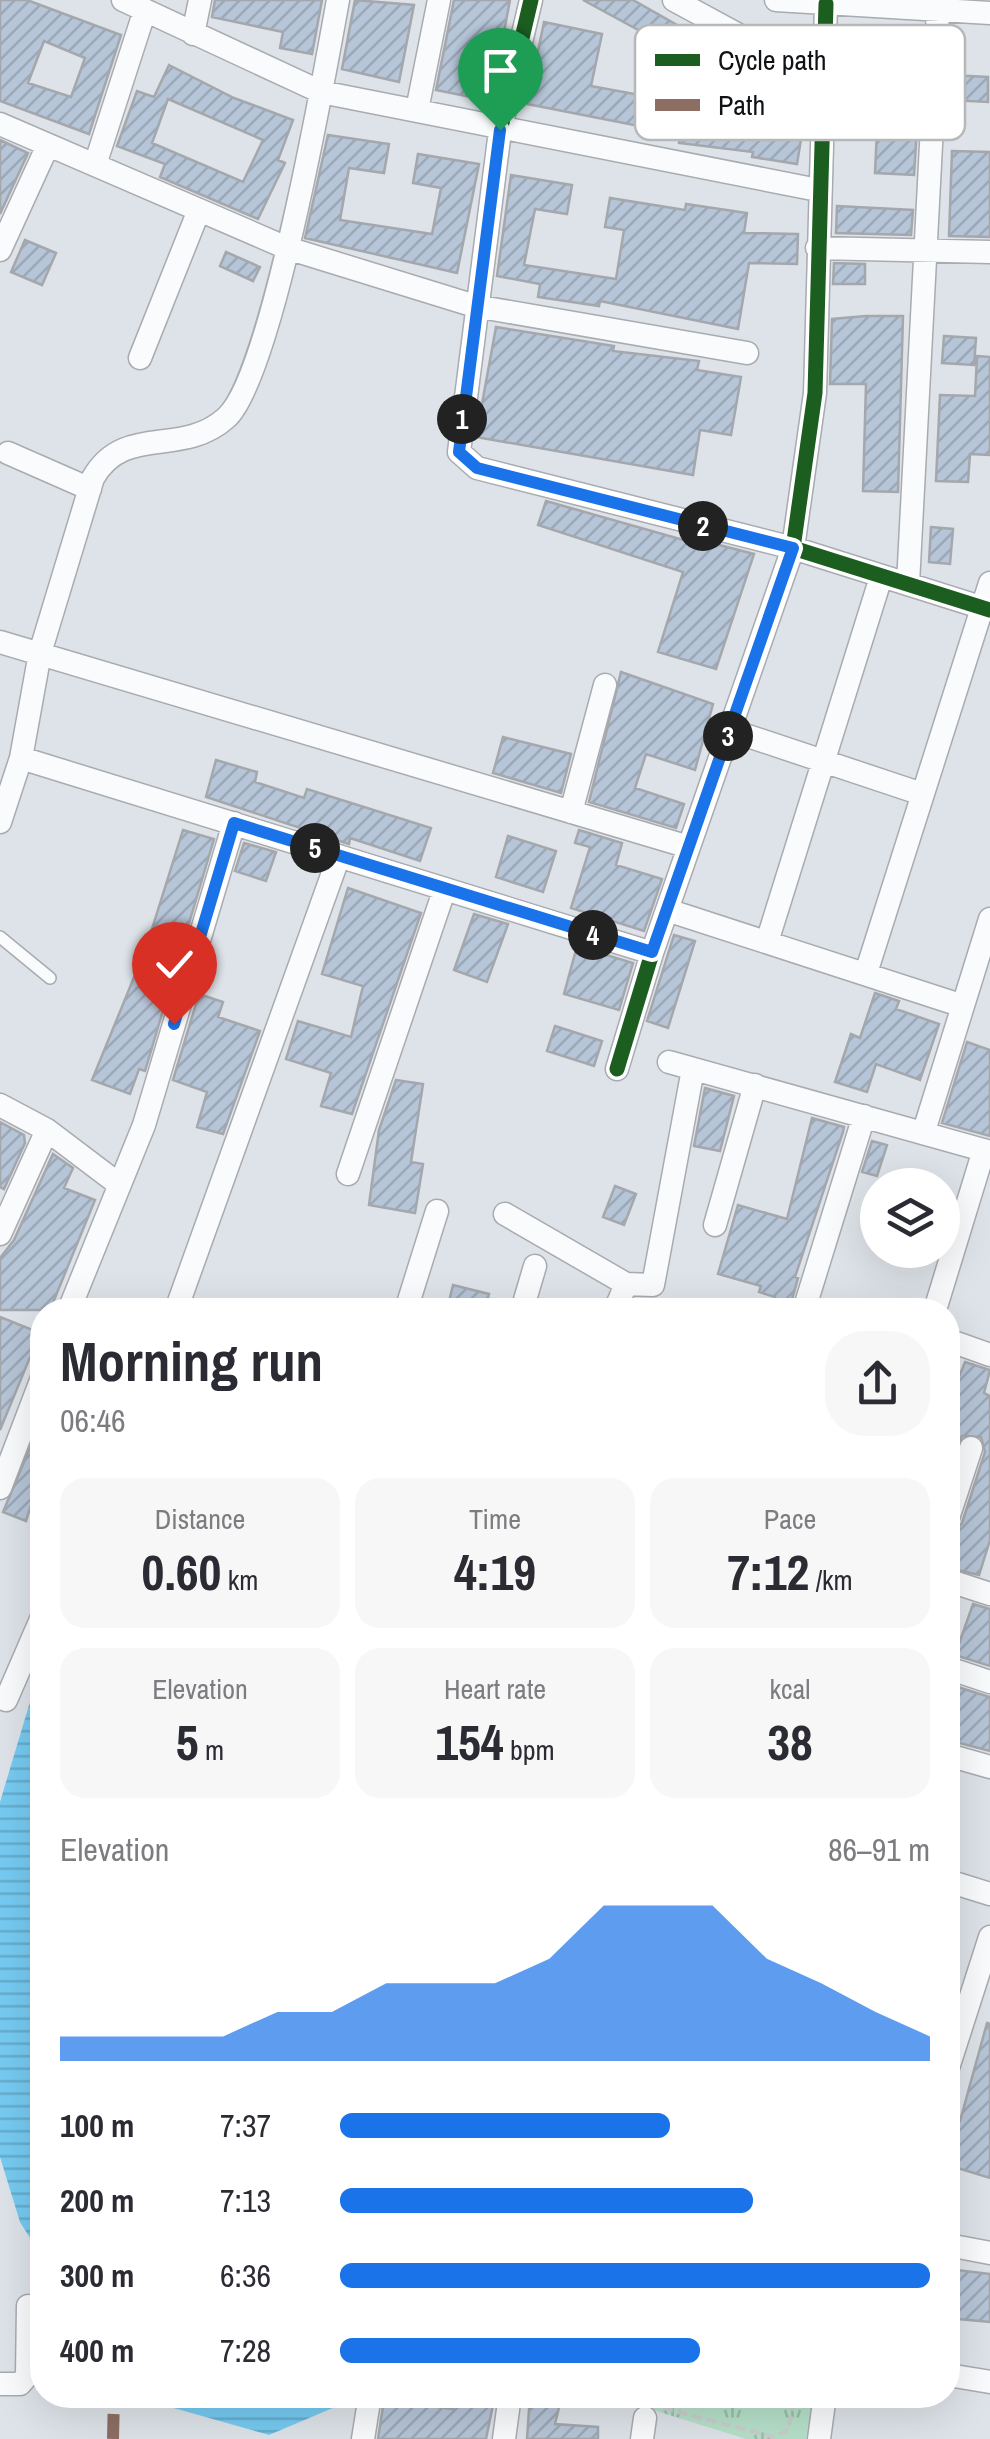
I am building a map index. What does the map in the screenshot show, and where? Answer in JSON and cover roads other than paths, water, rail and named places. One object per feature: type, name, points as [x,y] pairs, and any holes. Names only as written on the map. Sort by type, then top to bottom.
[{"type":"street","points":[[123,0],[321,92],[818,190]]},
{"type":"street","points":[[193,34],[200,0]]},
{"type":"street","points":[[0,822],[22,758],[40,653],[90,489],[106,456],[136,444],[188,440],[226,418],[244,393],[287,248],[338,0]]},
{"type":"street","points":[[417,110],[439,0]]},
{"type":"street","points":[[531,0],[500,130],[459,452],[477,468],[793,548],[986,609]]},
{"type":"street","points":[[674,0],[720,25]]},
{"type":"street","points":[[776,0],[990,13]]},
{"type":"street","points":[[825,25],[826,4]]},
{"type":"street","points":[[95,166],[146,10]]},
{"type":"street","points":[[937,25],[938,11]]},
{"type":"street","points":[[0,124],[287,248],[475,306],[747,353]]},
{"type":"street","points":[[617,1068],[652,952],[793,548],[815,393],[820,140]]},
{"type":"street","points":[[908,584],[932,140]]},
{"type":"street","points":[[0,250],[48,145]]},
{"type":"street","points":[[140,358],[198,210]]},
{"type":"street","points":[[817,248],[990,252]]},
{"type":"street","points":[[8,453],[90,489]]},
{"type":"street","points":[[767,942],[881,577]]},
{"type":"street","points":[[866,973],[986,609],[990,583]]},
{"type":"street","points":[[0,642],[689,847]]},
{"type":"street","points":[[571,812],[605,685]]},
{"type":"street","points":[[730,730],[922,794]]},
{"type":"street","points":[[22,758],[652,952]]},
{"type":"street","points":[[73,1298],[144,1125],[234,823]]},
{"type":"street","points":[[180,1298],[339,856]]},
{"type":"street","points":[[348,1174],[444,891]]},
{"type":"street","points":[[668,910],[960,1005]]},
{"type":"street","points":[[924,1132],[960,1005],[990,919]]},
{"type":"street","points":[[669,1062],[987,1151],[939,1298]]},
{"type":"street","points":[[506,1214],[626,1284],[652,1285],[692,1069]]},
{"type":"street","points":[[715,1224],[755,1085]]},
{"type":"street","points":[[0,1105],[48,1130],[117,1183]]},
{"type":"street","points":[[808,1298],[864,1116]]},
{"type":"street","points":[[0,1234],[48,1130]]},
{"type":"street","points":[[410,1298],[437,1211]]},
{"type":"street","points":[[526,1298],[536,1266]]},
{"type":"street","points":[[620,1298],[626,1284]]},
{"type":"street","points":[[960,1344],[990,1354]]},
{"type":"street","points":[[0,1488],[30,1409]]},
{"type":"street","points":[[960,1480],[970,1448]]},
{"type":"street","points":[[960,1584],[990,1594]]},
{"type":"street","points":[[6,1700],[30,1644]]},
{"type":"street","points":[[960,1672],[990,1682]]},
{"type":"street","points":[[960,1758],[990,1768]]},
{"type":"street","points":[[960,1885],[990,1894]]},
{"type":"street","points":[[960,2030],[990,1936]]},
{"type":"street","points":[[960,2247],[990,2253]]},
{"type":"street","points":[[0,2384],[20,2384],[27,2376],[28,2306]]},
{"type":"street","points":[[960,2378],[990,2382]]},
{"type":"street","points":[[363,2439],[368,2408]]},
{"type":"street","points":[[504,2439],[508,2408]]},
{"type":"street","points":[[819,2439],[823,2408]]},
{"type":"lane","points":[[0,938],[50,978]]},
{"type":"water","points":[[30,1702],[30,2238],[20,2222],[0,2157],[0,1802]]},
{"type":"water","points":[[174,2408],[333,2408],[269,2435]]}]
